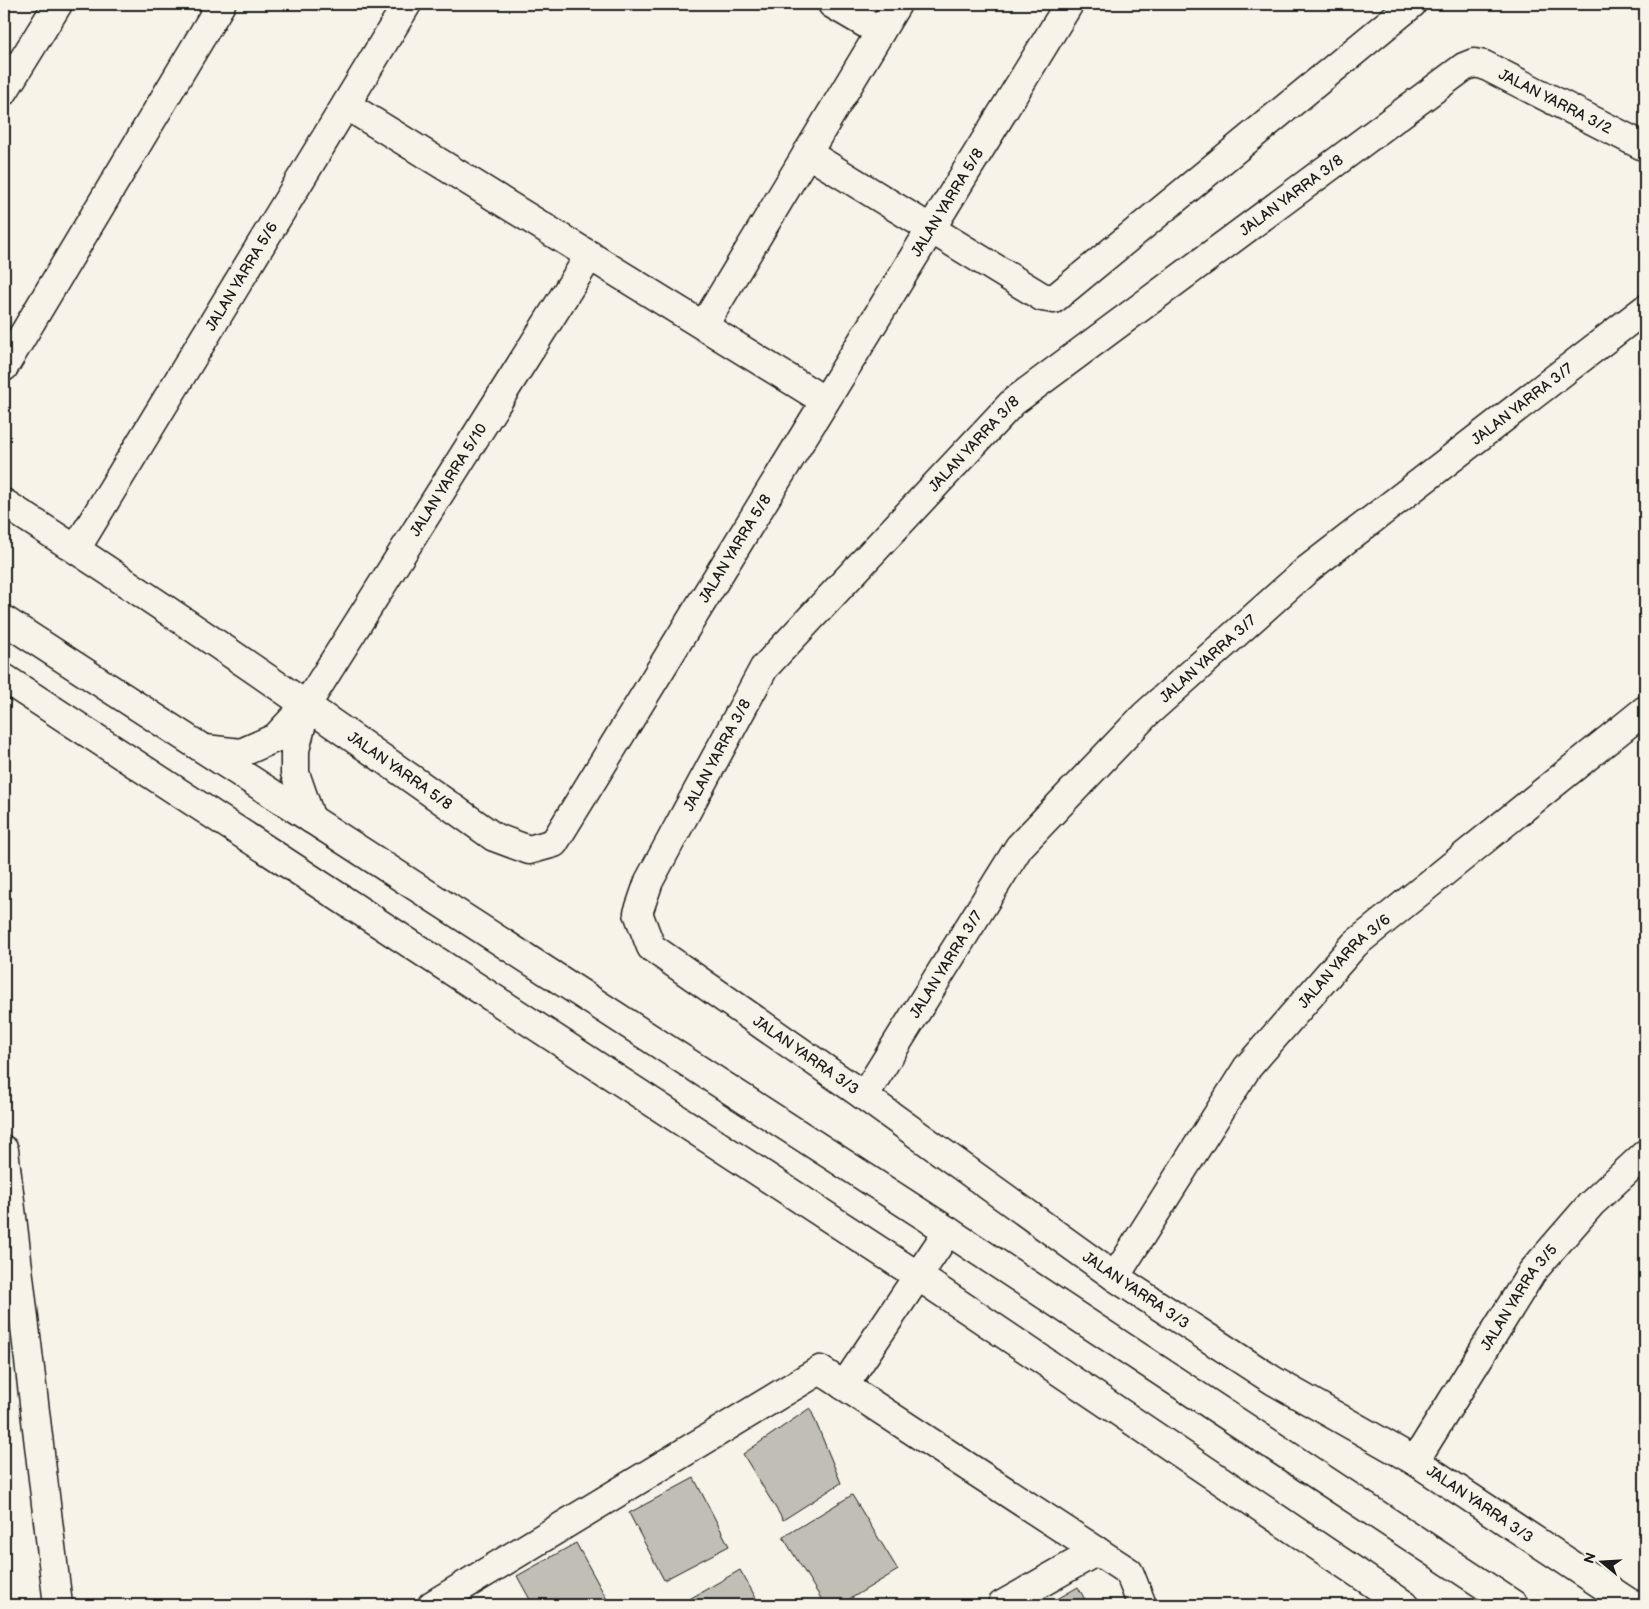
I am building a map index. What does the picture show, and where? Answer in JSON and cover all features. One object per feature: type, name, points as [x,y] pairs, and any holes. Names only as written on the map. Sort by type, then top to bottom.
[{"type":"street","points":[[4,91],[58,4]]},
{"type":"street","points":[[4,367],[221,4]]},
{"type":"street","name":"JALAN YARRA 5/6","points":[[76,549],[407,4]]},
{"type":"street","points":[[832,4],[880,32]]},
{"type":"street","points":[[704,326],[897,4]]},
{"type":"street","name":"JALAN YARRA 5/8","points":[[4,502],[307,704],[494,837],[528,850],[554,843],[1069,4]]},
{"type":"street","points":[[808,153],[1042,297],[1054,299],[1412,4]]},
{"type":"street","name":"JALAN YARRA 3/2","points":[[1464,68],[1474,63],[1484,65],[1645,148]]},
{"type":"street","name":"JALAN YARRA 3/8","points":[[651,947],[638,913],[649,881],[764,668],[1014,402],[1464,68]]},
{"type":"street","points":[[346,104],[826,401]]},
{"type":"street","name":"JALAN YARRA 5/10","points":[[201,748],[241,753],[275,738],[307,704],[590,255]]},
{"type":"street","name":"JALAN YARRA 3/7","points":[[864,1096],[1019,847],[1145,715],[1308,569],[1645,309]]},
{"type":"street","points":[[4,620],[948,1231],[1514,1605]]},
{"type":"street","points":[[4,678],[918,1276],[1404,1605]]},
{"type":"street","name":"JALAN YARRA 5/10","points":[[307,704],[295,750],[295,773],[311,819]]},
{"type":"street","name":"JALAN YARRA 3/6","points":[[1115,1277],[1247,1068],[1355,944],[1645,710]]},
{"type":"street","name":"JALAN YARRA 3/3","points":[[651,947],[864,1096],[1115,1277],[1274,1380],[1415,1461],[1631,1604],[1639,1605]]},
{"type":"street","points":[[4,1150],[58,1605]]},
{"type":"street","name":"JALAN YARRA 3/5","points":[[1415,1461],[1532,1272],[1591,1204],[1645,1154]]},
{"type":"street","points":[[844,1386],[948,1231]]},
{"type":"street","points":[[432,1605],[820,1370],[1129,1572],[1142,1605]]},
{"type":"street","points":[[1002,1605],[1097,1551]]},
{"type":"building","points":[[810,1408],[841,1483],[783,1520],[743,1454]]},
{"type":"building","points":[[694,1478],[729,1546],[664,1580],[629,1513]]},
{"type":"building","points":[[852,1495],[898,1570],[840,1605],[825,1605],[783,1537]]},
{"type":"building","points":[[576,1543],[610,1605],[533,1605],[517,1576]]},
{"type":"building","points":[[740,1570],[760,1605],[679,1605]]},
{"type":"building","points":[[1078,1587],[1088,1605],[1047,1605]]}]
